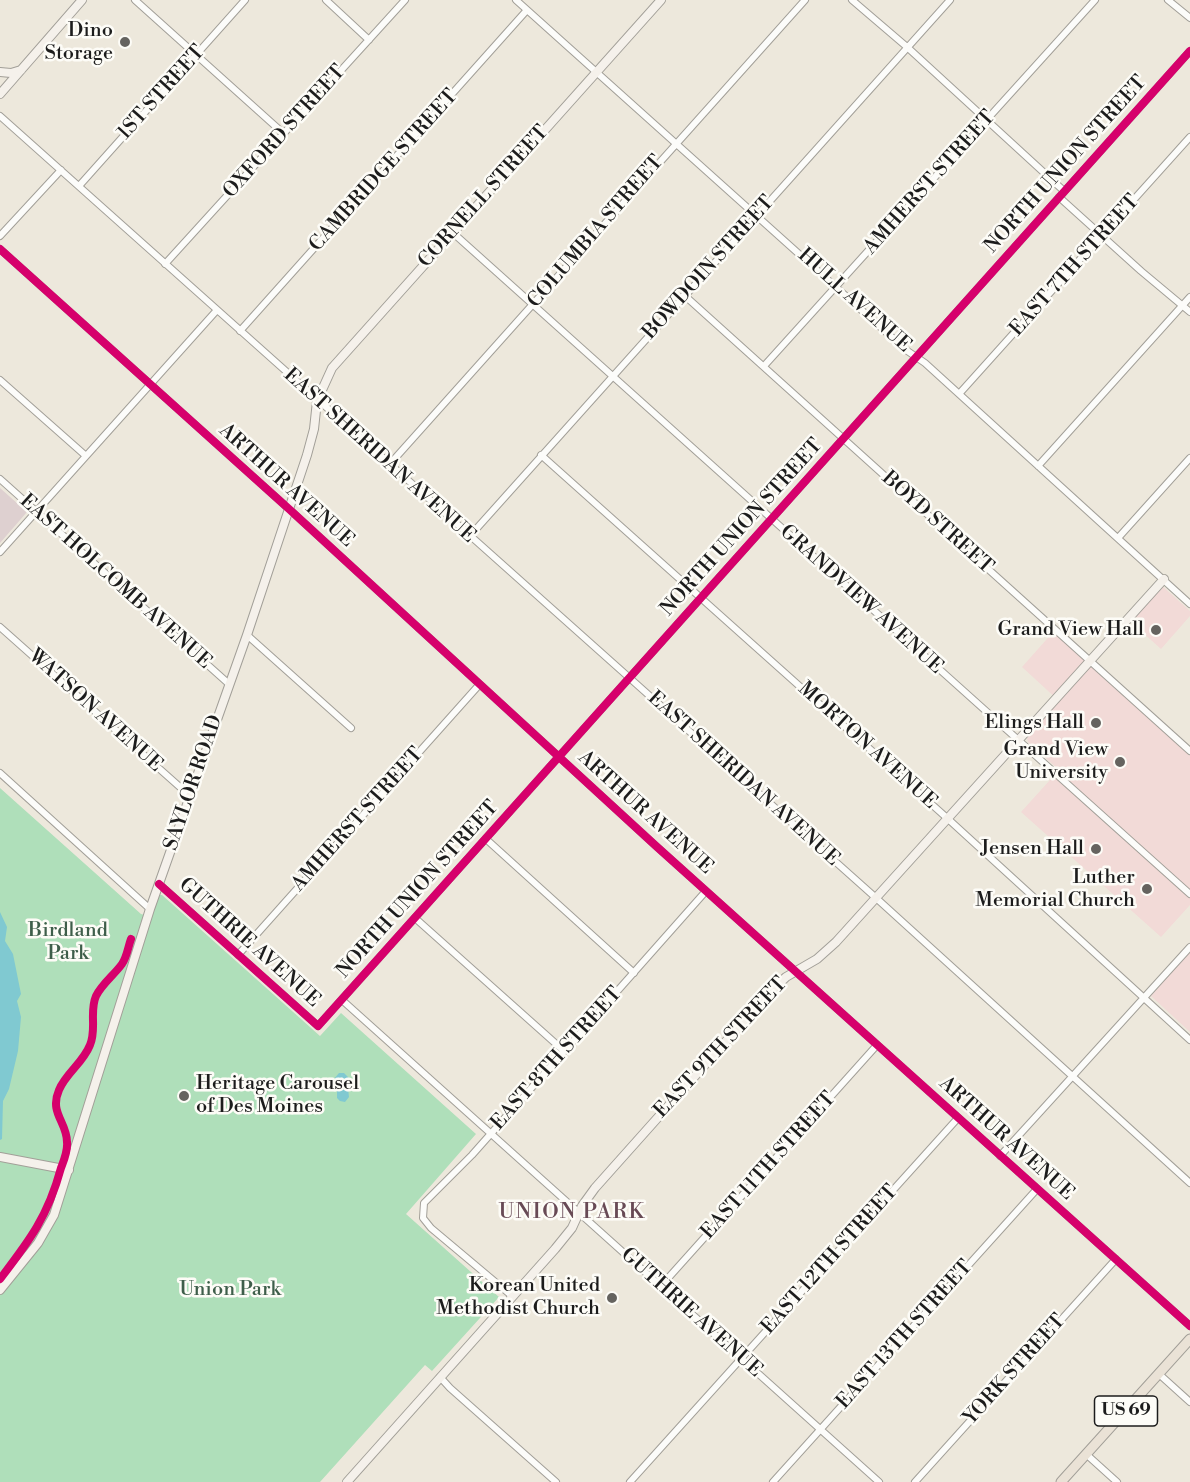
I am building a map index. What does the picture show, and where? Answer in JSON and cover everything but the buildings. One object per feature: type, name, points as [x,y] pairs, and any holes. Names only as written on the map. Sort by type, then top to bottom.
[{"type":"main road","name":"US 69","points":[[1061,1482],[1190,1340]]},
{"type":"street","points":[[0,94],[82,0]]},
{"type":"street","points":[[135,0],[283,134]]},
{"type":"street","name":"1ST STREET","points":[[79,186],[245,0]]},
{"type":"street","points":[[326,0],[369,40]]},
{"type":"street","name":"OXFORD STREET","points":[[165,264],[405,0]]},
{"type":"street","name":"HULL AVENUE","points":[[516,0],[959,394],[1190,604]]},
{"type":"street","name":"CORNELL STREET","points":[[317,401],[332,368],[661,0]]},
{"type":"street","name":"COLUMBIA STREET","points":[[389,465],[805,0]]},
{"type":"street","points":[[852,0],[907,47],[1064,191]]},
{"type":"street","name":"BOWDOIN STREET","points":[[469,537],[950,0]]},
{"type":"street","name":"AMHERST STREET","points":[[764,366],[1095,0]]},
{"type":"street","points":[[1168,0],[1190,18]]},
{"type":"street","name":"CAMBRIDGE STREET","points":[[240,331],[527,10]]},
{"type":"street","name":"NORTH UNION STREET","points":[[318,1026],[1190,51]]},
{"type":"street","points":[[0,72],[10,74],[21,70]]},
{"type":"street","name":"EAST SHERIDAN AVENUE","points":[[0,116],[875,897],[1190,1183]]},
{"type":"street","name":"EAST 7TH STREET","points":[[959,394],[1190,137]]},
{"type":"street","points":[[1,235],[61,170]]},
{"type":"street","points":[[1059,197],[1190,312]]},
{"type":"street","name":"GRANDVIEW AVENUE","points":[[452,232],[1190,894]]},
{"type":"street","name":"ARTHUR AVENUE","points":[[0,249],[289,509],[478,686],[1190,1326]]},
{"type":"street","name":"BOYD STREET","points":[[684,296],[1190,751]]},
{"type":"street","points":[[1038,466],[1190,297]]},
{"type":"street","points":[[0,552],[217,310]]},
{"type":"street","points":[[0,380],[86,456]]},
{"type":"street","name":"SAYLOR ROAD","points":[[0,1290],[47,1229],[54,1215],[150,909],[247,635],[307,455],[314,429],[317,401]]},
{"type":"street","name":"MORTON AVENUE","points":[[541,455],[947,818],[1190,1040]]},
{"type":"street","points":[[1118,538],[1190,458]]},
{"type":"street","name":"EAST HOLCOMB AVENUE","points":[[0,479],[229,684]]},
{"type":"street","name":"EAST 9TH STREET","points":[[347,1482],[568,1233],[595,1188],[769,993],[795,971],[827,951],[1164,579]]},
{"type":"street","name":"WATSON AVENUE","points":[[0,627],[190,796]]},
{"type":"street","points":[[247,635],[351,728]]},
{"type":"street","name":"AMHERST STREET","points":[[238,955],[478,686]]},
{"type":"street","name":"GUTHRIE AVENUE","points":[[0,773],[150,909]]},
{"type":"street","points":[[486,839],[634,973]]},
{"type":"street","name":"GUTHRIE AVENUE","points":[[159,884],[318,1026]]},
{"type":"street","name":"EAST 8TH STREET","points":[[512,1296],[431,1228],[423,1218],[424,1203],[471,1155],[706,891]]},
{"type":"street","points":[[415,918],[564,1052]]},
{"type":"street","points":[[1000,1156],[1190,947]]},
{"type":"street","name":"GUTHRIE AVENUE","points":[[342,1000],[879,1482]]},
{"type":"street","name":"EAST 11TH STREET","points":[[661,1286],[877,1045]]},
{"type":"street","name":"EAST 12TH STREET","points":[[630,1482],[958,1118]]},
{"type":"street","points":[[0,1157],[69,1170]]},
{"type":"street","name":"EAST 13TH STREET","points":[[773,1482],[1037,1189]]},
{"type":"street","name":"YORK STREET","points":[[915,1482],[1116,1259]]},
{"type":"street","points":[[1159,1374],[1190,1402]]},
{"type":"street","points":[[440,1377],[556,1482]]},
{"type":"street","points":[[1086,1454],[1117,1482]]},
{"type":"shaded area","points":[[0,488],[27,512],[0,543]]},
{"type":"shaded area","name":"Grand View University","points":[[1160,584],[1190,611],[1190,616],[1161,649],[1131,622],[1091,666],[1190,755],[1190,905],[1161,937],[1021,812],[1059,770],[1028,742],[1027,738],[1059,701],[1022,667],[1054,631],[1087,662]]},
{"type":"shaded area","points":[[1190,951],[1190,1032],[1151,996]]},
{"type":"green space","name":"Union Park","points":[[0,788],[141,914],[148,916],[159,895],[162,895],[320,1036],[341,1013],[476,1134],[406,1214],[499,1297],[432,1371],[425,1365],[320,1482],[0,1482]]},
{"type":"water","points":[[0,912],[7,927],[5,941],[13,954],[21,994],[17,1001],[21,1017],[18,1051],[9,1089],[3,1101],[2,1139],[0,1140]]},
{"type":"water","points":[[339,1073],[344,1073],[349,1078],[349,1097],[345,1102],[337,1098],[334,1079]]},
{"type":"cycle path","points":[[159,884],[318,1026],[1190,51]]},
{"type":"cycle path","points":[[0,249],[289,509],[656,846],[1190,1326]]},
{"type":"cycle path","points":[[0,1279],[37,1227],[56,1185],[67,1145],[66,1135],[57,1111],[56,1098],[62,1084],[90,1045],[96,996],[124,961],[131,939]]},
{"type":"place","name":"Dino Storage","points":[[125,42]]},
{"type":"place","name":"Grand View Hall","points":[[1156,630]]},
{"type":"place","name":"Elings Hall","points":[[1096,723]]},
{"type":"place","name":"Grand View University","points":[[1120,762]]},
{"type":"place","name":"Jensen Hall","points":[[1096,849]]},
{"type":"place","name":"Luther Memorial Church","points":[[1147,889]]},
{"type":"place","name":"Heritage Carousel of Des Moines","points":[[184,1096]]},
{"type":"place","name":"Korean United Methodist Church","points":[[612,1298]]},
{"type":"district","name":"UNION PARK","points":[[572,1213]]},
{"type":"park label","name":"Birdland Park","points":[[68,942]]}]
